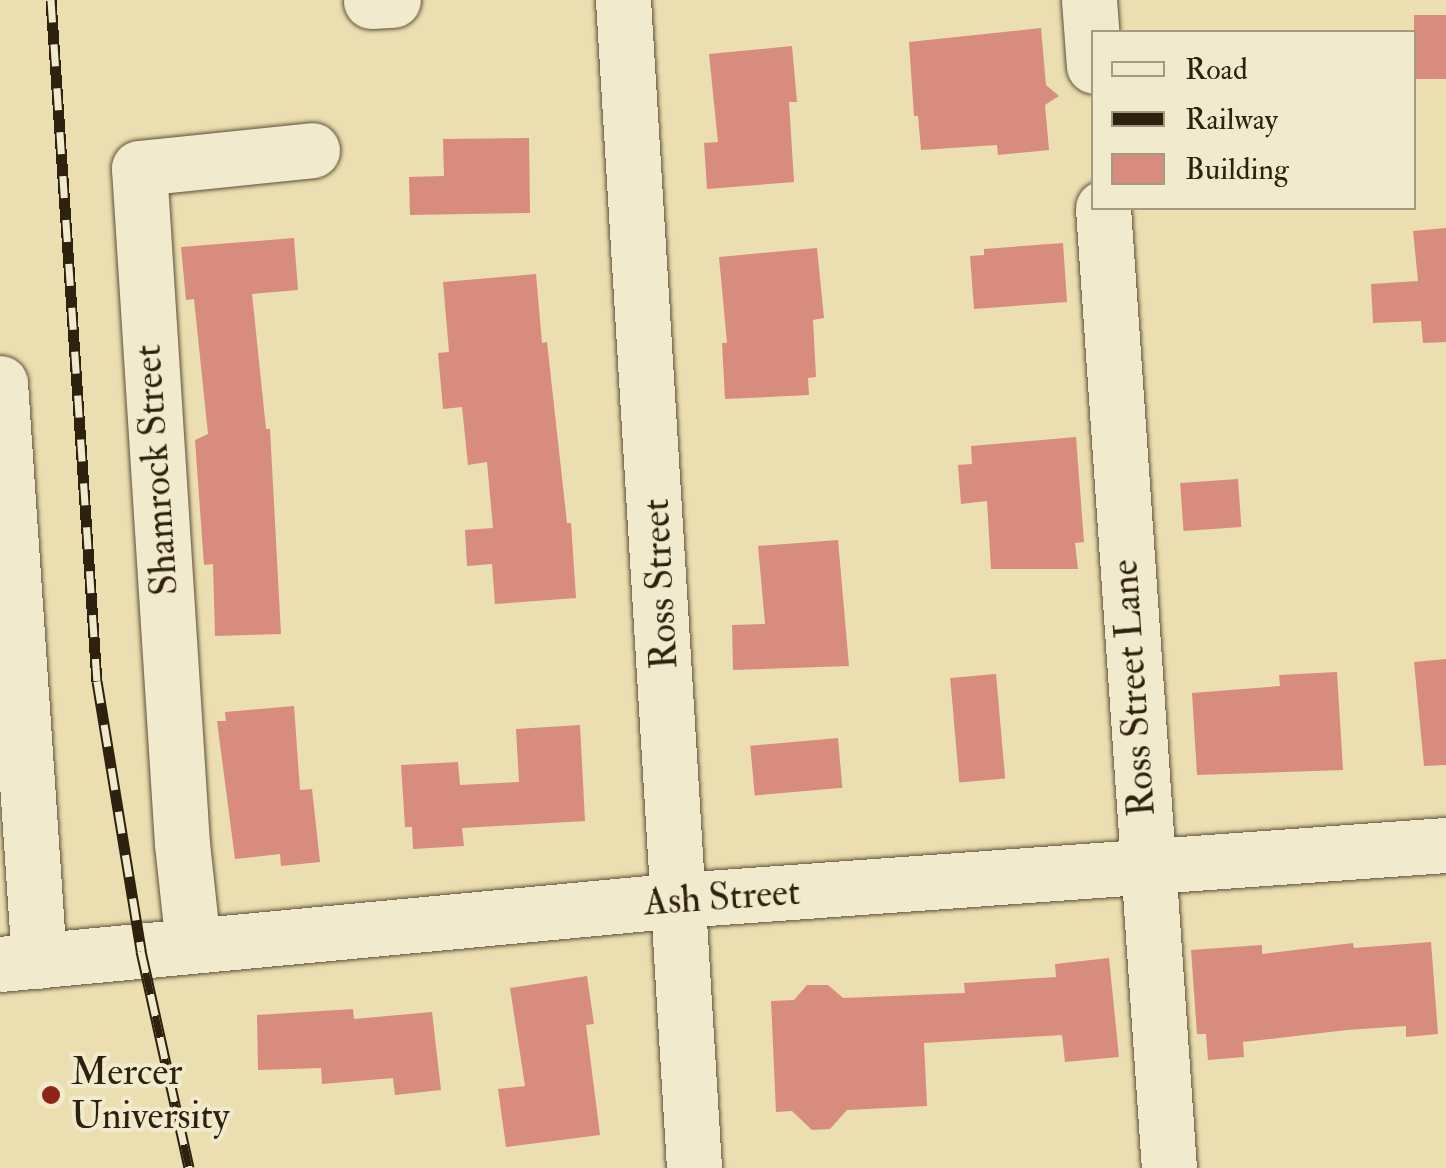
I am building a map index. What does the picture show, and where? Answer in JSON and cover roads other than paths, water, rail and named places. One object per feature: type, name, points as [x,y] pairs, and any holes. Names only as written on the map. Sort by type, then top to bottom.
[{"type":"street","points":[[372,1],[393,0]]},
{"type":"street","name":"Ross Street","points":[[623,0],[694,1168]]},
{"type":"street","points":[[1089,0],[1091,30]]},
{"type":"street","name":"Shamrock Street","points":[[194,946],[182,844],[139,168],[312,150]]},
{"type":"street","name":"Ross Street Lane","points":[[1103,210],[1169,1168]]},
{"type":"street","points":[[0,383],[20,963]]},
{"type":"street","name":"Ash Street","points":[[20,963],[680,900],[1146,869],[1446,844]]},
{"type":"railway","points":[[51,0],[97,681],[141,951],[189,1168]]},
{"type":"place","name":"Mercer University","points":[[51,1095]]}]
